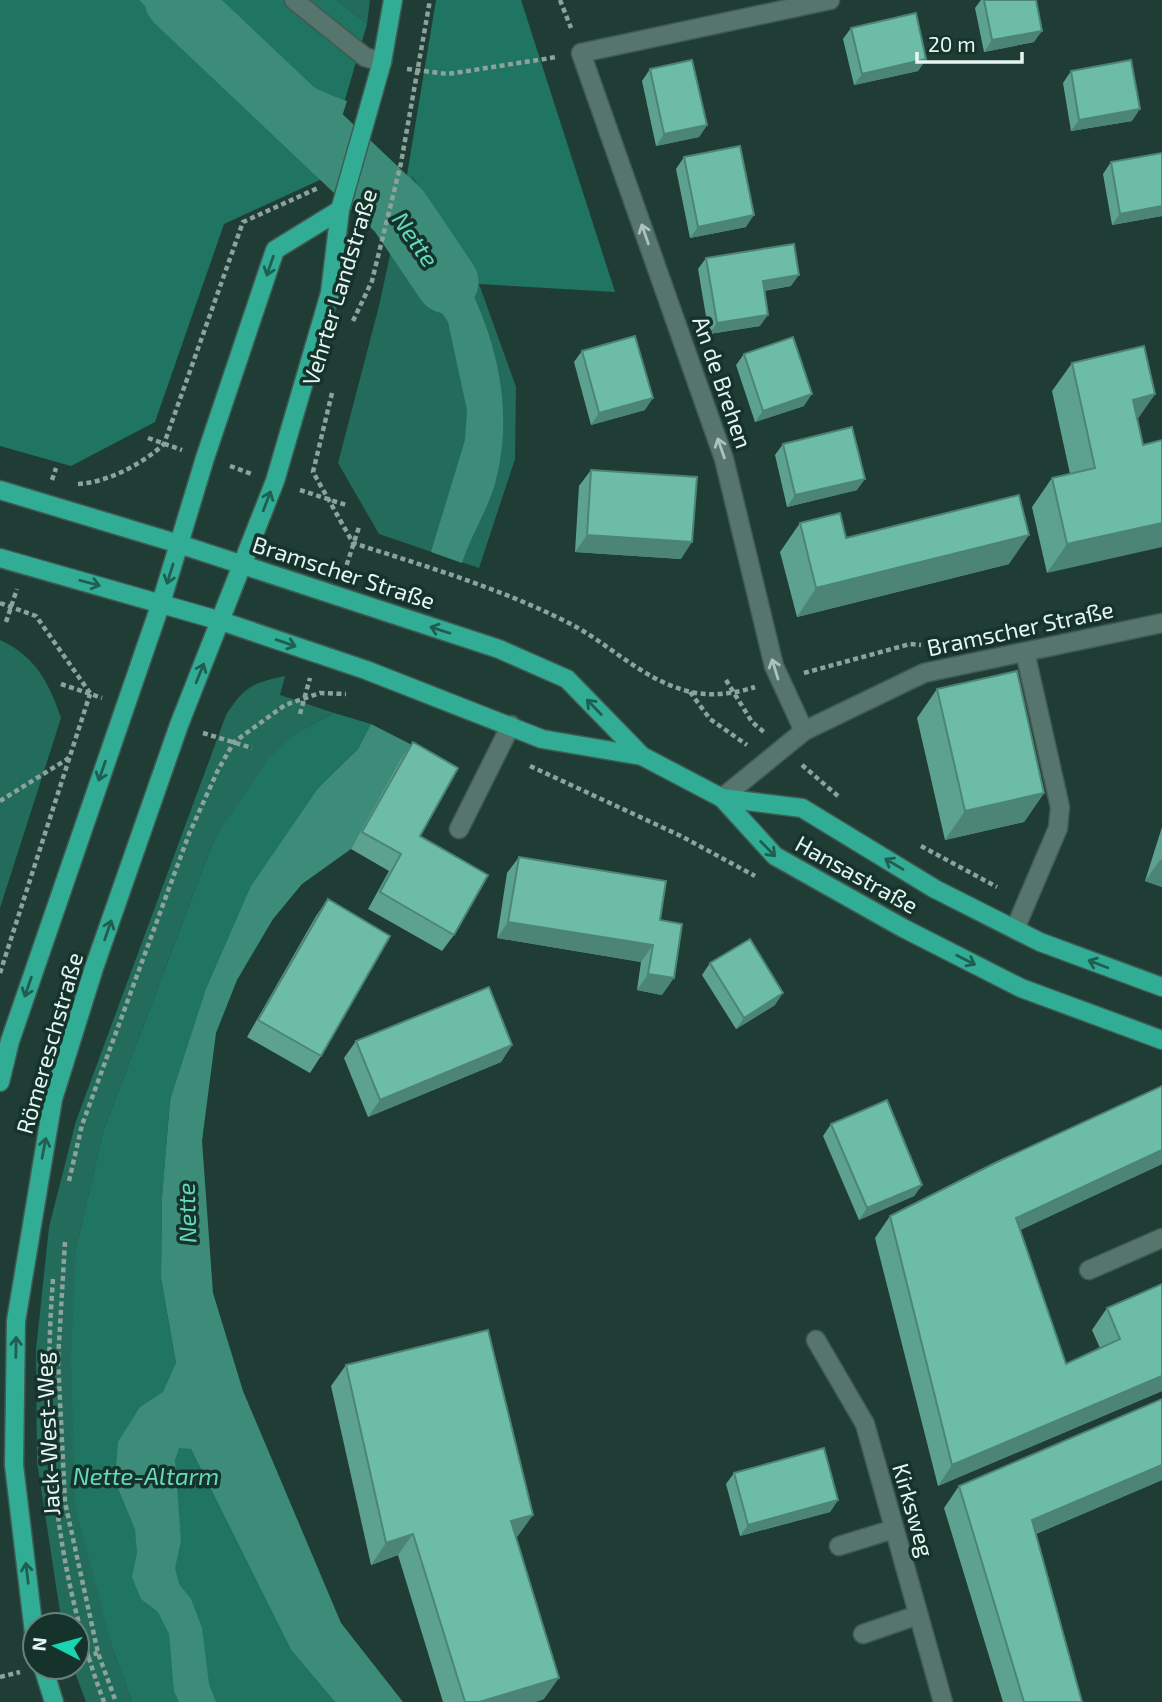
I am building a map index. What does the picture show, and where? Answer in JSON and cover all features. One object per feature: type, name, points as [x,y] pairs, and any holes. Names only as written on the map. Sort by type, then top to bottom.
[{"type":"main road","name":"Vehrter Landstraße","points":[[243,565],[275,481],[330,293],[342,203],[382,62],[393,0]]},
{"type":"main road","name":"Vehrter Landstraße","points":[[179,544],[275,250],[342,203]]},
{"type":"main road","name":"Bramscher Straße","points":[[0,490],[179,544],[499,649],[567,679],[642,756],[722,799]]},
{"type":"main road","name":"Römereschstraße","points":[[0,1082],[10,1041],[179,544]]},
{"type":"main road","name":"Bramscher Straße","points":[[0,558],[221,621],[366,670],[542,739],[642,756]]},
{"type":"main road","name":"Römereschstraße","points":[[31,1611],[14,1465],[16,1321],[31,1216],[53,1099],[86,994],[179,725],[243,565]]},
{"type":"main road","name":"Hansastraße","points":[[722,799],[802,808],[935,889],[1040,942],[1162,987]]},
{"type":"main road","name":"Hansastraße","points":[[722,799],[775,856],[903,928],[1021,988],[1162,1040]]},
{"type":"main road","points":[[47,1681],[54,1702]]},
{"type":"street","points":[[294,0],[365,57],[382,62]]},
{"type":"street","points":[[581,53],[830,0]]},
{"type":"street","name":"An de Brehen","points":[[581,53],[724,459],[779,681],[804,731]]},
{"type":"street","name":"Bramscher Straße","points":[[722,799],[804,731],[924,673],[1162,623]]},
{"type":"street","points":[[1015,929],[1058,828],[1060,807],[1025,652]]},
{"type":"street","points":[[459,829],[511,725]]},
{"type":"street","points":[[1089,1270],[1162,1238]]},
{"type":"street","name":"Kirksweg","points":[[816,1340],[865,1424],[943,1702]]},
{"type":"street","points":[[839,1546],[894,1529]]},
{"type":"street","points":[[863,1634],[918,1615]]},
{"type":"path","name":"Vehrter Landstraße","points":[[348,333],[359,302],[372,281],[401,163],[430,0]]},
{"type":"path","points":[[419,73],[448,74],[581,53]]},
{"type":"path","name":"Vehrter Landstraße","points":[[164,444],[243,222],[325,185]]},
{"type":"path","name":"Vehrter Landstraße","points":[[335,381],[313,472],[354,543]]},
{"type":"path","points":[[70,485],[95,483],[149,457],[164,444],[148,438]]},
{"type":"path","points":[[56,468],[52,480],[61,482]]},
{"type":"path","points":[[330,500],[346,505]]},
{"type":"path","points":[[359,527],[354,543],[475,582],[566,621],[653,679],[690,691],[734,694],[910,644],[938,648],[961,665]]},
{"type":"path","points":[[0,603],[36,616],[90,694]]},
{"type":"path","points":[[6,622],[11,606]]},
{"type":"path","points":[[726,680],[752,722],[772,739]]},
{"type":"path","points":[[61,684],[90,694]]},
{"type":"path","points":[[0,973],[90,694]]},
{"type":"path","points":[[68,1189],[82,1125],[184,847],[218,770],[234,743],[285,705],[305,696],[300,714]]},
{"type":"path","points":[[234,743],[252,748]]},
{"type":"path","points":[[0,802],[69,758]]},
{"type":"path","points":[[800,763],[839,797]]},
{"type":"path","name":"Jack-West-Weg","points":[[65,1242],[58,1360],[65,1502],[98,1653],[116,1702]]},
{"type":"path","points":[[54,1267],[47,1360],[54,1503],[77,1611]]},
{"type":"path","points":[[91,1655],[98,1653]]},
{"type":"path","points":[[91,1669],[104,1702]]},
{"type":"shaded area","points":[[0,0],[337,0],[367,24],[322,179],[224,224],[155,422],[71,466],[0,446]]},
{"type":"shaded area","points":[[337,0],[370,0],[367,24]]},
{"type":"shaded area","points":[[436,0],[521,0],[615,292],[479,284],[412,176],[406,181]]},
{"type":"shaded area","points":[[411,175],[479,284],[516,387],[515,459],[479,568],[379,534],[338,463],[379,306],[406,181]]},
{"type":"shaded area","points":[[0,640],[32,662],[46,682],[61,718],[0,908]]},
{"type":"shaded area","points":[[285,676],[280,695],[334,713],[296,733],[215,837],[103,1132],[76,1248],[113,1650],[132,1702],[86,1702],[78,1681],[91,1681],[91,1611],[60,1611],[37,1461],[36,1350],[49,1227],[76,1121],[226,715],[244,692],[264,681]]},
{"type":"shaded area","points":[[334,713],[371,724],[358,749],[319,787],[170,1099],[162,1197],[161,1278],[191,1449],[291,1650],[335,1702],[132,1702],[113,1650],[75,1506],[71,1355],[76,1248],[103,1132],[215,837],[270,757],[296,733]]},
{"type":"water","points":[[139,0],[211,0],[257,46],[289,72],[326,93],[347,101],[322,179],[289,142]]},
{"type":"water","points":[[406,181],[450,250],[469,286],[485,323],[496,362],[502,402],[502,442],[495,484],[462,563],[431,552],[465,440],[467,410],[448,322],[410,265],[391,246]]},
{"type":"water","name":"Nette-Altarm","points":[[371,724],[414,746],[351,849],[302,884],[273,919],[237,980],[216,1033],[202,1141],[213,1293],[243,1391],[341,1623],[403,1702],[335,1702],[291,1650],[191,1449],[179,1448],[175,1460],[181,1541],[175,1568],[179,1584],[191,1599],[202,1628],[209,1684],[216,1702],[179,1702],[174,1691],[169,1634],[158,1612],[141,1599],[132,1577],[137,1553],[135,1529],[115,1481],[118,1442],[140,1407],[163,1392],[176,1363],[161,1278],[162,1197],[170,1100],[206,989],[251,886],[319,787],[358,749]]},
{"type":"building","points":[[984,0],[1036,0],[1042,31],[992,40]]},
{"type":"building","points":[[916,13],[926,59],[862,74],[851,28]]},
{"type":"building","points":[[692,60],[707,125],[664,134],[650,69]]},
{"type":"building","points":[[1131,60],[1140,109],[1079,120],[1071,71]]},
{"type":"building","points":[[740,146],[754,215],[698,227],[684,157]]},
{"type":"building","points":[[1162,153],[1162,206],[1120,214],[1111,162]]},
{"type":"building","points":[[794,244],[799,275],[763,281],[768,315],[717,323],[706,258]]},
{"type":"building","points":[[635,336],[653,398],[599,413],[582,351]]},
{"type":"building","points":[[793,337],[812,394],[763,411],[744,354]]},
{"type":"building","points":[[1144,346],[1155,394],[1133,400],[1143,445],[1162,440],[1162,523],[1067,544],[1052,478],[1095,468],[1072,363]]},
{"type":"building","points":[[852,427],[865,479],[795,495],[783,444]]},
{"type":"building","points":[[591,470],[697,477],[692,542],[587,535]]},
{"type":"building","points":[[1019,495],[1029,535],[816,588],[800,523],[840,513],[846,538]]},
{"type":"building","points":[[1017,671],[1044,793],[965,811],[937,689]]},
{"type":"building","points":[[413,742],[458,768],[420,836],[488,875],[454,935],[380,892],[401,854],[362,832]]},
{"type":"building","points":[[519,857],[666,881],[660,920],[682,924],[674,978],[648,974],[653,945],[508,922]]},
{"type":"building","points":[[328,899],[390,936],[321,1056],[258,1020]]},
{"type":"building","points":[[750,939],[783,993],[744,1018],[710,963]]},
{"type":"building","points":[[489,987],[512,1045],[380,1100],[356,1041]]},
{"type":"building","points":[[1162,1086],[1162,1150],[1016,1218],[1066,1364],[1120,1339],[1107,1308],[1162,1284],[1162,1376],[952,1465],[890,1216],[997,1162]]},
{"type":"building","points":[[887,1100],[922,1185],[867,1208],[831,1124]]},
{"type":"building","points":[[488,1330],[533,1515],[511,1521],[559,1678],[479,1702],[465,1702],[413,1534],[386,1543],[346,1365]]},
{"type":"building","points":[[1162,1399],[1162,1465],[1032,1520],[1082,1702],[1024,1702],[959,1486]]},
{"type":"building","points":[[824,1448],[838,1500],[748,1525],[734,1473]]},
{"type":"waterway","name":"Nette","points":[[176,0],[399,211],[447,282]]}]
